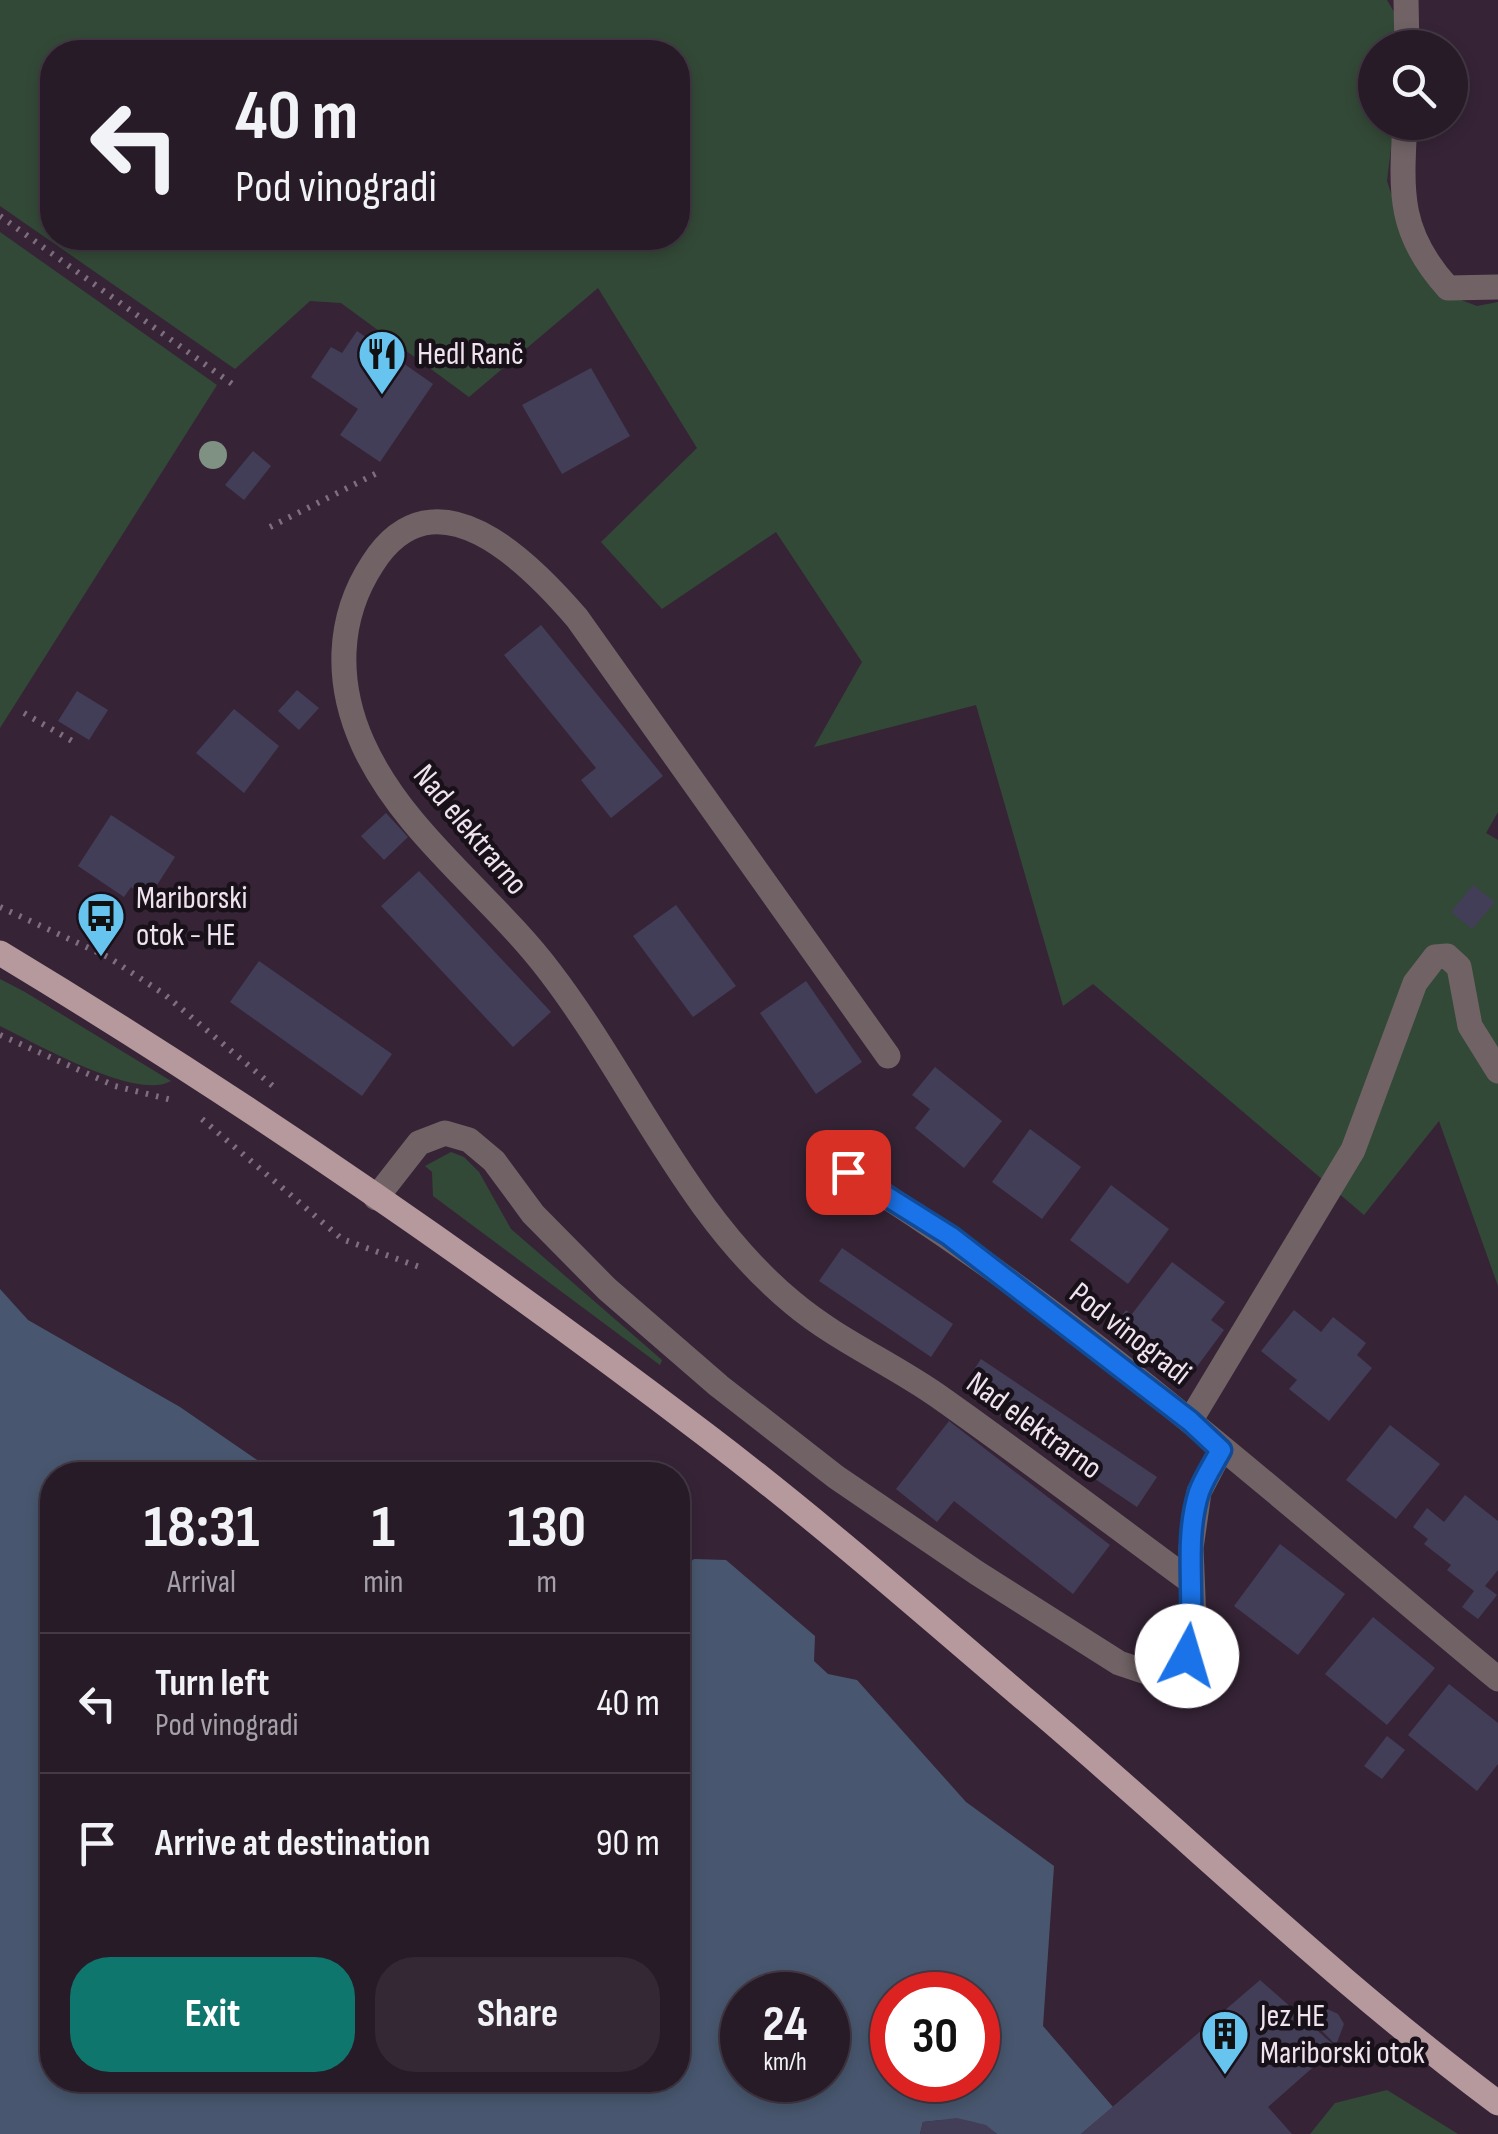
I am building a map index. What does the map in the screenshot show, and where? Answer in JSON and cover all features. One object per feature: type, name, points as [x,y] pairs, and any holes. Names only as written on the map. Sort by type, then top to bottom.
[{"type":"main road","points":[[0,952],[194,1072],[708,1437],[1023,1697],[1382,2012],[1498,2103]]},
{"type":"street","points":[[1406,0],[1407,30]]},
{"type":"street","points":[[1403,140],[1401,202],[1423,260],[1448,288],[1498,287]]},
{"type":"street","name":"Nad elektrarno","points":[[888,1056],[577,618],[546,582],[487,536],[446,522],[406,528],[382,550],[357,591],[342,651],[351,710],[364,746],[397,800],[550,972],[747,1259],[832,1333],[934,1393],[1190,1581]]},
{"type":"street","points":[[1190,1421],[1353,1150],[1415,983],[1435,957],[1447,956],[1459,967],[1470,1026],[1498,1071]]},
{"type":"street","points":[[376,1198],[419,1143],[444,1133],[469,1140],[494,1161],[533,1214],[594,1276],[719,1386],[852,1487],[1119,1662],[1149,1673],[1170,1670],[1187,1656],[1194,1622],[1190,1581],[1199,1492],[1221,1450]]},
{"type":"street","name":"Pod vinogradi","points":[[848,1172],[950,1236],[1190,1421],[1498,1679]]},
{"type":"path","points":[[0,216],[40,245]]},
{"type":"path","points":[[47,250],[236,386]]},
{"type":"path","points":[[270,526],[377,474]]},
{"type":"path","points":[[24,713],[72,740]]},
{"type":"path","points":[[0,907],[108,956],[164,994],[283,1094]]},
{"type":"path","points":[[0,925],[8,913]]},
{"type":"path","points":[[0,1035],[115,1086],[183,1103]]},
{"type":"path","points":[[198,1116],[342,1239],[440,1278]]},
{"type":"green space","points":[[0,0],[1387,0],[1404,30],[1358,30],[1358,140],[1392,140],[1387,181],[1405,235],[1445,294],[1477,306],[1498,302],[1498,812],[1486,833],[1498,840],[1498,1286],[1439,1121],[1364,1215],[1093,984],[1063,1006],[976,705],[814,747],[862,662],[776,532],[662,609],[601,542],[697,448],[598,288],[469,397],[341,303],[310,301],[235,369],[63,250],[690,250],[690,40],[40,40],[40,234],[0,206]]},
{"type":"green space","points":[[0,232],[217,385],[0,728]]},
{"type":"green space","points":[[0,979],[171,1081],[155,1085],[111,1077],[0,1026]]},
{"type":"green space","points":[[451,1152],[464,1157],[479,1172],[511,1229],[662,1360],[660,1365],[433,1196],[432,1172],[425,1166]]},
{"type":"green space","points":[[1387,2090],[1458,2134],[1310,2134],[1335,2103]]},
{"type":"water","points":[[0,1289],[28,1320],[180,1407],[260,1462],[40,1462],[40,2092],[690,2092],[690,1562],[726,1560],[815,1636],[814,1661],[828,1674],[857,1680],[966,1802],[1054,1866],[1043,2026],[1113,2107],[1081,2134],[997,2134],[971,2122],[923,2122],[920,2134],[0,2134]]},
{"type":"building","name":"Hedl Ranč","points":[[357,331],[433,384],[380,462],[340,435],[358,409],[311,377],[331,347],[342,353]]},
{"type":"building","points":[[591,368],[630,436],[562,474],[522,405]]},
{"type":"building","points":[[253,451],[271,466],[244,500],[225,485]]},
{"type":"building","points":[[541,625],[663,776],[611,818],[581,780],[596,768],[504,655]]},
{"type":"building","points":[[297,690],[319,708],[299,730],[278,711]]},
{"type":"building","points":[[77,691],[108,710],[89,740],[58,721]]},
{"type":"building","points":[[234,709],[279,746],[244,793],[196,753]]},
{"type":"building","points":[[386,813],[408,837],[384,860],[361,836]]},
{"type":"building","points":[[111,815],[175,857],[148,899],[131,887],[124,897],[78,866]]},
{"type":"building","points":[[419,871],[551,1012],[513,1047],[381,906]]},
{"type":"building","points":[[1473,885],[1495,902],[1472,929],[1451,912]]},
{"type":"building","points":[[676,905],[736,986],[693,1017],[633,936]]},
{"type":"building","points":[[259,961],[392,1054],[362,1096],[230,1002]]},
{"type":"building","points":[[806,981],[862,1062],[816,1094],[760,1013]]},
{"type":"building","points":[[935,1067],[1002,1121],[964,1168],[915,1128],[930,1109],[912,1095]]},
{"type":"building","points":[[1030,1129],[1081,1167],[1042,1219],[992,1182]]},
{"type":"building","points":[[1111,1185],[1169,1229],[1128,1284],[1070,1240]]},
{"type":"building","points":[[842,1248],[953,1324],[931,1357],[819,1281]]},
{"type":"building","points":[[1172,1262],[1225,1302],[1211,1320],[1224,1330],[1193,1372],[1144,1334],[1132,1349],[1109,1332],[1126,1310],[1132,1314]]},
{"type":"building","points":[[1294,1310],[1321,1332],[1333,1317],[1366,1343],[1357,1355],[1372,1368],[1329,1421],[1289,1389],[1297,1380],[1261,1351]]},
{"type":"building","points":[[981,1359],[1157,1477],[1137,1507],[961,1389]]},
{"type":"building","points":[[949,1421],[1110,1545],[1073,1594],[954,1501],[937,1522],[896,1489]]},
{"type":"building","points":[[1390,1425],[1440,1464],[1396,1519],[1346,1480]]},
{"type":"building","points":[[1465,1495],[1498,1521],[1498,1570],[1485,1586],[1497,1595],[1478,1619],[1462,1607],[1474,1591],[1447,1570],[1451,1565],[1424,1544],[1428,1539],[1413,1527],[1427,1508],[1444,1522]]},
{"type":"building","points":[[1280,1544],[1345,1594],[1298,1655],[1234,1606]]},
{"type":"building","points":[[1373,1617],[1435,1668],[1387,1725],[1325,1674]]},
{"type":"building","points":[[1449,1684],[1498,1723],[1498,1764],[1477,1791],[1408,1735]]},
{"type":"building","points":[[1387,1736],[1405,1750],[1382,1779],[1364,1766]]},
{"type":"building","name":"Jez HE Mariborski otok","points":[[1260,1980],[1336,2047],[1268,2107],[1292,2134],[1081,2134]]},
{"type":"building","points":[[1319,2005],[1338,2014],[1344,2024],[1336,2045],[1302,2011]]},
{"type":"building","points":[[957,2118],[986,2125],[997,2134],[920,2134],[923,2122]]},
{"type":"place","name":"Hedl Ranč","points":[[382,396]]},
{"type":"place","name":"Mariborski otok - HE","points":[[101,958]]},
{"type":"place","name":"Jez HE Mariborski otok","points":[[1225,2076]]},
{"type":"route","points":[[848,1172],[950,1236],[1190,1421],[1221,1450],[1199,1492],[1191,1548],[1194,1622],[1187,1656]]}]
